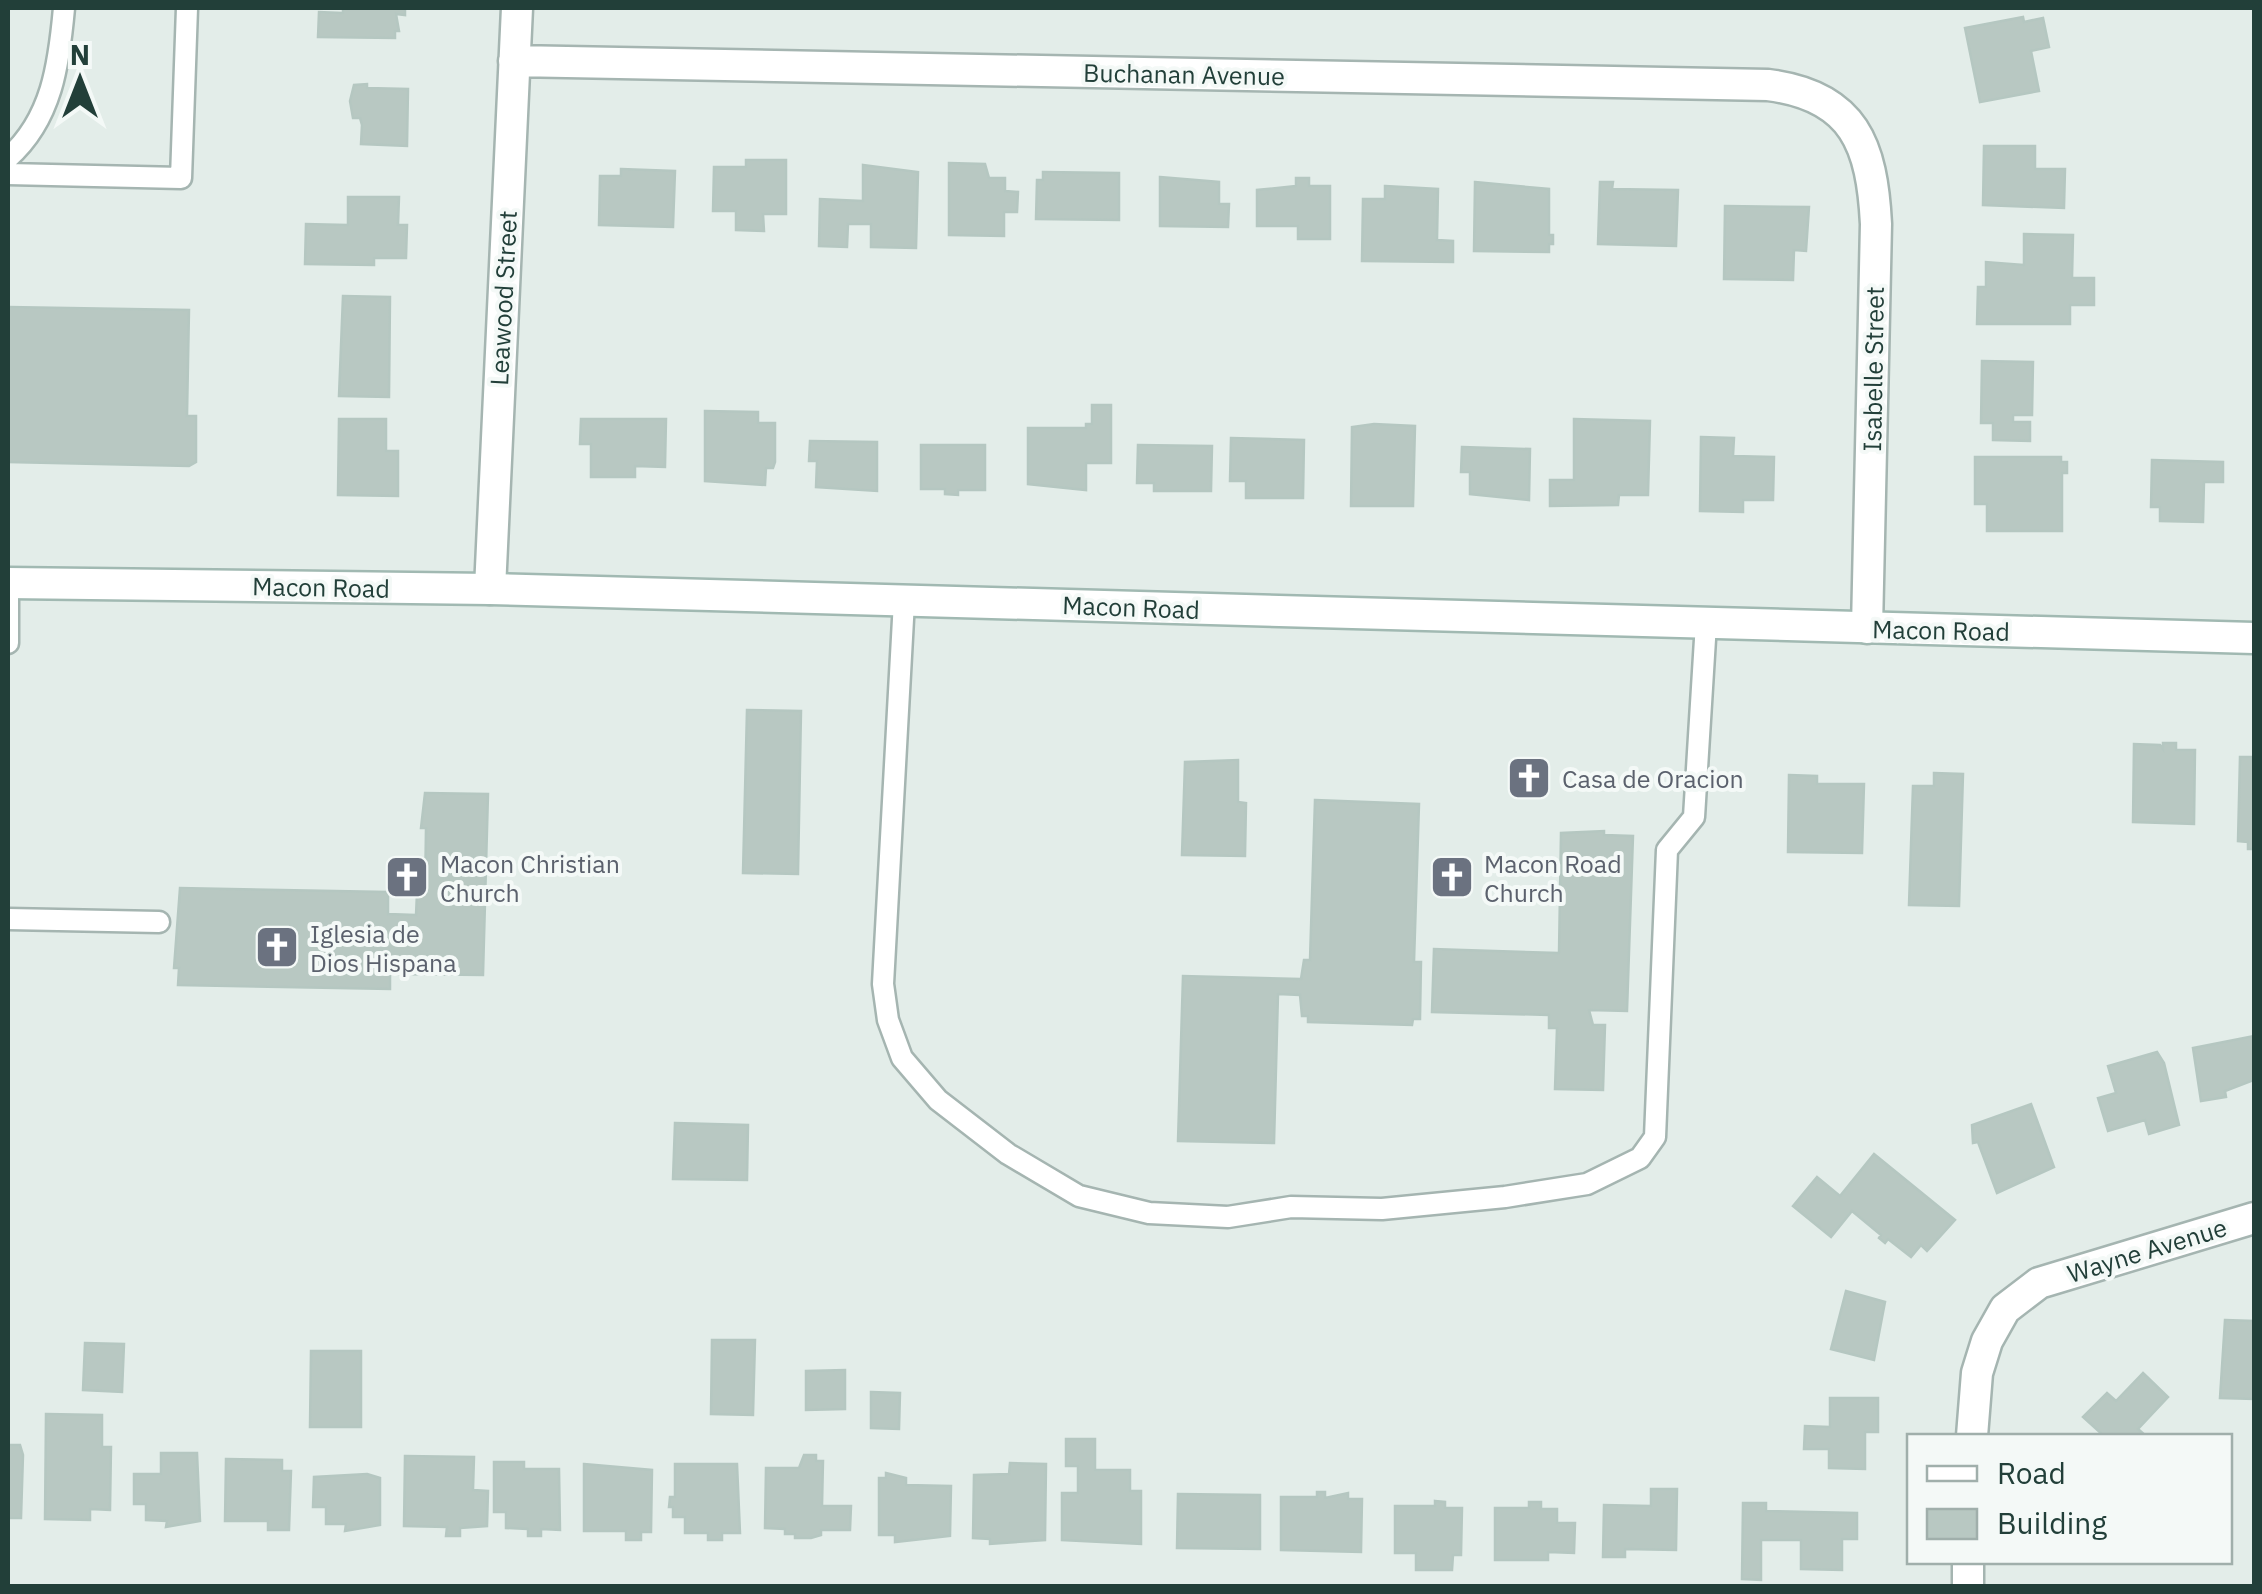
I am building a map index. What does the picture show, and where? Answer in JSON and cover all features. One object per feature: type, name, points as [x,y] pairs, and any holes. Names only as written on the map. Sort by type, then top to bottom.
[{"type":"street","name":"Leawood Street","points":[[490,589],[517,8]]},
{"type":"street","name":"Buchanan Avenue","points":[[514,61],[1768,86],[1812,95],[1846,118]]},
{"type":"street","name":"Isabelle Street","points":[[1846,118],[1872,171],[1876,224],[1867,628]]},
{"type":"street","name":"Macon Road","points":[[8,583],[490,589],[2254,638]]},
{"type":"street","name":"Wayne Avenue","points":[[1972,1434],[1977,1373],[1987,1341],[2006,1309],[2039,1282],[2254,1218]]},
{"type":"lane","points":[[8,158],[24,144],[47,108],[64,8]]},
{"type":"lane","points":[[8,174],[181,178],[187,8]]},
{"type":"lane","points":[[8,583],[8,643]]},
{"type":"lane","points":[[904,600],[882,984],[888,1020],[902,1058],[938,1100],[1008,1154],[1079,1196],[1149,1213],[1228,1217],[1290,1207],[1382,1208],[1505,1197],[1587,1184],[1640,1158],[1655,1137],[1667,850],[1694,816],[1706,624]]},
{"type":"lane","points":[[8,919],[159,922]]},
{"type":"building","points":[[343,8],[405,8],[405,15],[396,14],[399,31],[395,31],[395,38],[318,37],[319,12],[343,13]]},
{"type":"building","points":[[2023,17],[2024,22],[2043,18],[2049,47],[2031,51],[2039,91],[1980,102],[1965,28]]},
{"type":"building","points":[[367,84],[367,88],[408,89],[407,146],[361,144],[362,125],[360,118],[353,118],[350,101],[354,85]]},
{"type":"building","points":[[1984,146],[2035,146],[2035,169],[2065,169],[2064,208],[1983,205]]},
{"type":"building","points":[[746,160],[786,160],[786,214],[763,214],[764,231],[736,230],[736,211],[713,211],[714,167],[746,167]]},
{"type":"building","points":[[949,163],[985,164],[989,178],[1005,178],[1005,191],[1018,192],[1017,212],[1004,212],[1004,236],[949,235]]},
{"type":"building","points":[[863,165],[918,172],[916,248],[871,247],[871,224],[848,224],[847,247],[819,246],[820,199],[863,201]]},
{"type":"building","points":[[621,169],[675,171],[673,227],[599,225],[600,176],[621,176]]},
{"type":"building","points":[[1043,172],[1119,173],[1119,220],[1036,219],[1037,180],[1043,180]]},
{"type":"building","points":[[1160,177],[1219,182],[1219,204],[1229,204],[1228,227],[1160,226]]},
{"type":"building","points":[[1296,178],[1309,178],[1309,186],[1330,186],[1330,239],[1298,239],[1298,226],[1257,226],[1257,190],[1296,186]]},
{"type":"building","points":[[1475,182],[1549,189],[1549,235],[1553,235],[1553,244],[1549,244],[1549,252],[1474,251]]},
{"type":"building","points":[[1600,182],[1613,182],[1612,189],[1678,190],[1676,246],[1598,244]]},
{"type":"building","points":[[1385,186],[1438,189],[1437,240],[1453,241],[1453,262],[1362,261],[1363,199],[1385,199]]},
{"type":"building","points":[[348,197],[399,197],[398,225],[407,225],[406,258],[374,258],[374,265],[305,264],[306,224],[348,225]]},
{"type":"building","points":[[1725,206],[1809,207],[1806,251],[1794,250],[1793,280],[1724,279]]},
{"type":"building","points":[[2024,234],[2073,235],[2072,278],[2094,278],[2094,305],[2070,305],[2070,324],[1977,324],[1978,287],[1986,287],[1986,262],[2024,265]]},
{"type":"building","points":[[343,296],[390,297],[389,397],[339,396]]},
{"type":"building","points":[[8,307],[189,310],[187,416],[196,416],[196,462],[189,466],[8,462]]},
{"type":"building","points":[[1982,361],[2033,362],[2032,415],[2013,415],[2013,422],[2030,422],[2030,441],[1993,440],[1993,423],[1981,423]]},
{"type":"building","points":[[1092,405],[1111,405],[1111,463],[1086,463],[1086,490],[1028,484],[1028,428],[1086,428],[1086,424],[1092,424]]},
{"type":"building","points":[[705,411],[758,412],[758,423],[775,423],[775,462],[773,468],[766,468],[765,485],[705,481]]},
{"type":"building","points":[[339,419],[386,419],[386,451],[398,451],[398,496],[338,495]]},
{"type":"building","points":[[581,419],[666,419],[665,467],[635,466],[635,477],[591,477],[591,444],[580,444]]},
{"type":"building","points":[[1574,419],[1650,421],[1648,495],[1619,495],[1618,505],[1550,506],[1550,480],[1574,480]]},
{"type":"building","points":[[1415,426],[1413,506],[1351,506],[1352,427]]},
{"type":"building","points":[[1701,437],[1734,438],[1733,456],[1774,457],[1773,500],[1743,500],[1743,512],[1700,511]]},
{"type":"building","points":[[1231,438],[1304,440],[1303,498],[1246,498],[1246,481],[1230,481]]},
{"type":"building","points":[[810,441],[877,442],[877,491],[816,487],[817,461],[809,461]]},
{"type":"building","points":[[921,445],[985,445],[985,490],[958,490],[958,495],[945,494],[945,489],[921,489]]},
{"type":"building","points":[[1138,445],[1212,446],[1211,491],[1154,491],[1154,483],[1137,483]]},
{"type":"building","points":[[1462,447],[1530,449],[1529,500],[1470,494],[1470,472],[1461,472]]},
{"type":"building","points":[[1975,457],[2061,457],[2061,462],[2067,462],[2067,473],[2062,473],[2062,531],[1987,531],[1987,504],[1975,504]]},
{"type":"building","points":[[2152,460],[2223,462],[2223,482],[2204,482],[2203,522],[2160,521],[2160,507],[2151,507]]},
{"type":"building","points":[[747,710],[801,711],[798,874],[743,873]]},
{"type":"building","points":[[2163,743],[2176,743],[2176,750],[2195,750],[2194,824],[2133,822],[2134,744],[2160,745],[2163,749]]},
{"type":"building","points":[[2240,757],[2254,757],[2254,849],[2248,849],[2248,842],[2238,841]]},
{"type":"building","points":[[1238,760],[1238,802],[1246,803],[1245,856],[1182,855],[1185,762]]},
{"type":"building","points":[[1934,773],[1963,774],[1959,906],[1909,905],[1913,786],[1934,786]]},
{"type":"building","points":[[1789,775],[1817,776],[1817,784],[1864,784],[1862,853],[1788,852]]},
{"type":"building","points":[[425,793],[488,794],[483,975],[390,974],[390,989],[178,985],[179,968],[174,968],[180,888],[388,892],[388,914],[416,915],[417,893],[425,894],[426,828],[421,828]]},
{"type":"building","points":[[1315,800],[1419,804],[1414,962],[1421,962],[1420,1019],[1413,1019],[1412,1025],[1308,1022],[1308,1016],[1302,1016],[1300,995],[1278,994],[1274,1143],[1178,1141],[1183,976],[1301,979],[1304,960],[1310,960]]},
{"type":"building","points":[[1604,831],[1604,835],[1633,836],[1627,1011],[1589,1010],[1593,1025],[1605,1025],[1603,1090],[1555,1089],[1557,1028],[1549,1028],[1549,1015],[1432,1012],[1434,949],[1559,953],[1561,833]]},
{"type":"building","points":[[2254,1036],[2254,1080],[2225,1091],[2226,1097],[2201,1101],[2193,1048]]},
{"type":"building","points":[[2157,1052],[2164,1063],[2179,1125],[2149,1134],[2145,1120],[2108,1131],[2098,1098],[2116,1093],[2108,1066]]},
{"type":"building","points":[[2031,1104],[2054,1167],[1997,1193],[1978,1142],[1973,1143],[1972,1125]]},
{"type":"building","points":[[675,1123],[748,1125],[747,1180],[673,1179]]},
{"type":"building","points":[[1874,1154],[1955,1220],[1927,1251],[1921,1245],[1911,1257],[1888,1239],[1885,1243],[1852,1211],[1831,1237],[1793,1206],[1817,1177],[1840,1196]]},
{"type":"building","points":[[1846,1291],[1885,1302],[1874,1360],[1831,1349]]},
{"type":"building","points":[[2225,1320],[2254,1321],[2254,1399],[2220,1398]]},
{"type":"building","points":[[712,1340],[755,1340],[753,1415],[711,1414]]},
{"type":"building","points":[[85,1343],[124,1344],[122,1392],[83,1390]]},
{"type":"building","points":[[311,1351],[361,1351],[361,1427],[310,1427]]},
{"type":"building","points":[[845,1370],[845,1409],[806,1410],[806,1371]]},
{"type":"building","points":[[2143,1373],[2168,1397],[2138,1429],[2144,1434],[2102,1434],[2083,1417],[2107,1393],[2116,1401]]},
{"type":"building","points":[[871,1392],[900,1393],[899,1429],[871,1428]]},
{"type":"building","points":[[1830,1398],[1878,1398],[1878,1432],[1865,1432],[1865,1469],[1829,1468],[1829,1449],[1804,1449],[1805,1426],[1830,1427]]},
{"type":"building","points":[[46,1414],[102,1415],[102,1447],[111,1447],[110,1510],[90,1509],[90,1520],[45,1519]]},
{"type":"building","points":[[1066,1439],[1095,1439],[1095,1470],[1130,1470],[1130,1491],[1141,1491],[1141,1544],[1062,1540],[1062,1493],[1078,1493],[1078,1466],[1066,1466]]},
{"type":"building","points":[[8,1445],[20,1445],[23,1455],[21,1518],[8,1518]]},
{"type":"building","points":[[161,1453],[197,1453],[200,1521],[166,1527],[167,1521],[146,1520],[146,1504],[134,1504],[134,1474],[161,1474]]},
{"type":"building","points":[[804,1455],[816,1455],[816,1461],[823,1461],[822,1506],[851,1506],[850,1530],[821,1530],[821,1535],[795,1538],[795,1534],[785,1534],[785,1529],[765,1528],[766,1468],[799,1468]]},
{"type":"building","points":[[405,1456],[474,1457],[473,1490],[488,1491],[487,1526],[460,1528],[460,1536],[446,1536],[447,1527],[404,1526]]},
{"type":"building","points":[[226,1459],[282,1460],[282,1471],[291,1471],[289,1530],[268,1530],[268,1521],[225,1521]]},
{"type":"building","points":[[494,1462],[524,1462],[524,1469],[559,1469],[560,1530],[541,1529],[541,1536],[528,1536],[528,1529],[506,1528],[506,1512],[494,1512]]},
{"type":"building","points":[[1010,1463],[1046,1464],[1045,1540],[990,1544],[990,1539],[973,1538],[974,1475],[1009,1474]]},
{"type":"building","points":[[584,1464],[652,1470],[651,1532],[641,1532],[641,1540],[626,1540],[626,1531],[584,1531]]},
{"type":"building","points":[[675,1464],[737,1464],[740,1533],[722,1533],[722,1540],[708,1540],[708,1533],[685,1533],[685,1517],[673,1517],[673,1507],[669,1507],[670,1497],[675,1497]]},
{"type":"building","points":[[886,1473],[906,1478],[906,1485],[951,1486],[950,1536],[895,1542],[895,1535],[879,1535],[879,1478],[886,1478]]},
{"type":"building","points":[[367,1474],[380,1478],[380,1525],[345,1531],[346,1524],[326,1524],[326,1507],[313,1507],[314,1477]]},
{"type":"building","points":[[1651,1489],[1677,1489],[1676,1550],[1625,1549],[1625,1557],[1603,1557],[1604,1505],[1651,1506]]},
{"type":"building","points":[[1317,1492],[1325,1492],[1325,1498],[1348,1493],[1348,1499],[1362,1499],[1361,1552],[1281,1550],[1281,1497],[1317,1497]]},
{"type":"building","points":[[1178,1494],[1260,1495],[1260,1549],[1177,1548]]},
{"type":"building","points":[[1435,1501],[1445,1502],[1445,1508],[1462,1508],[1461,1555],[1453,1555],[1452,1570],[1416,1570],[1416,1553],[1395,1553],[1395,1506],[1435,1506]]},
{"type":"building","points":[[1529,1502],[1541,1502],[1541,1509],[1557,1509],[1557,1523],[1575,1523],[1574,1553],[1548,1552],[1548,1560],[1495,1560],[1495,1508],[1529,1508]]},
{"type":"building","points":[[1743,1503],[1766,1503],[1766,1511],[1857,1513],[1857,1539],[1842,1539],[1842,1570],[1801,1569],[1801,1540],[1761,1540],[1761,1580],[1742,1579]]},
{"type":"place","name":"Casa de Oracion","points":[[1529,778]]},
{"type":"place","name":"Macon Christian Church","points":[[407,877]]},
{"type":"place","name":"Macon Road Church","points":[[1452,877]]},
{"type":"place","name":"Iglesia de Dios Hispana","points":[[277,947]]}]
